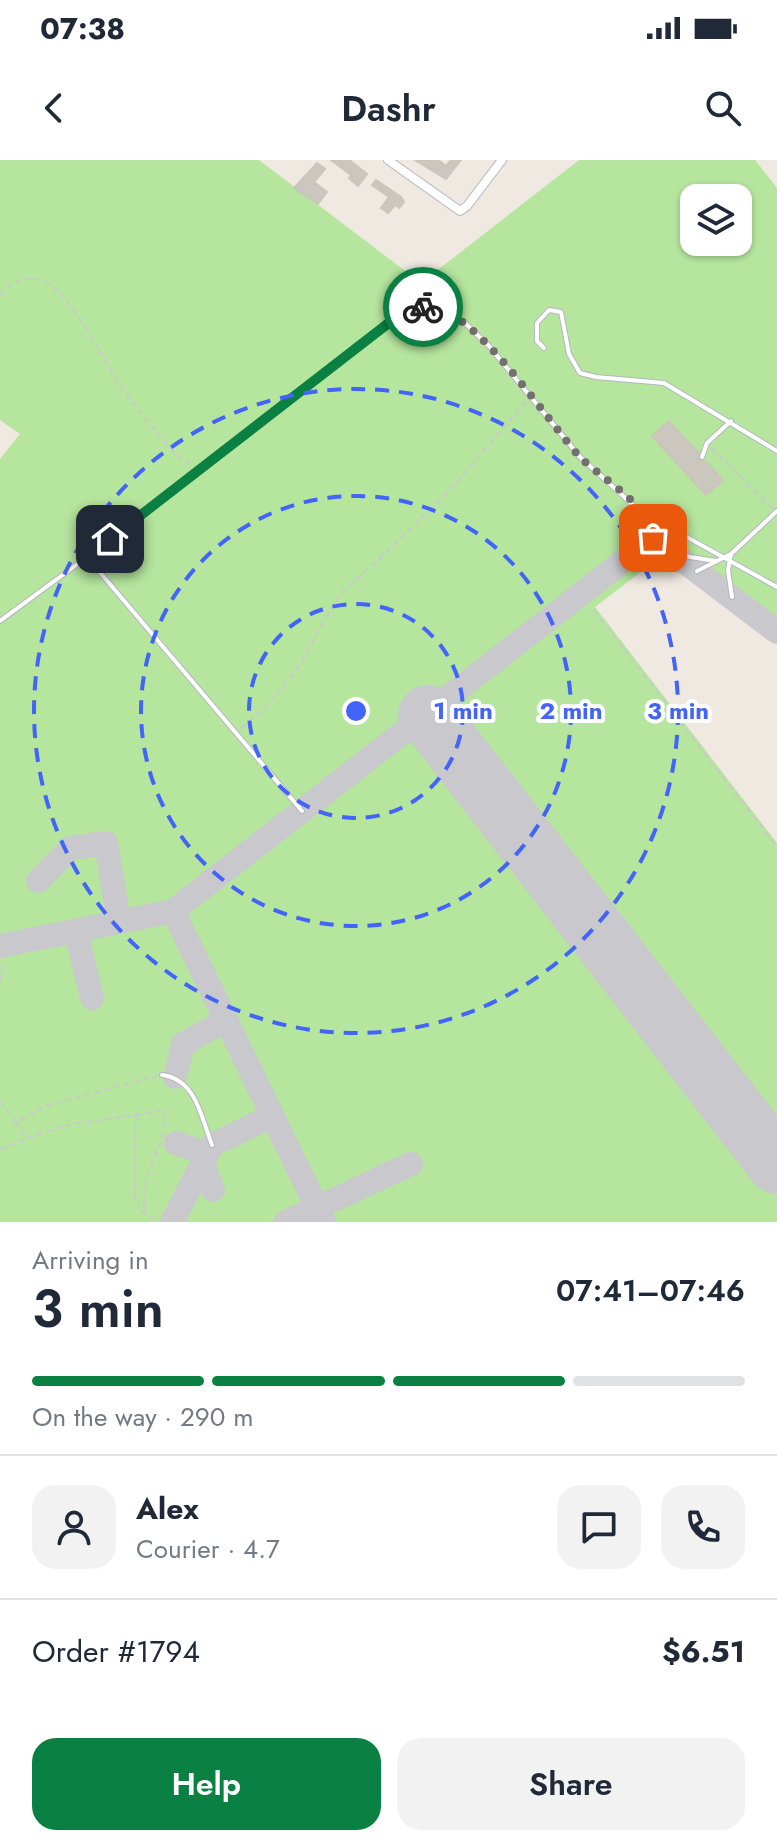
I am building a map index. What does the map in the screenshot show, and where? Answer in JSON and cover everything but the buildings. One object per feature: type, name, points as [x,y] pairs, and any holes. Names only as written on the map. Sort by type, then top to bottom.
[{"type":"street","points":[[388,160],[460,211],[502,160]]},
{"type":"lane","points":[[0,621],[399,315],[427,306],[442,308],[465,323],[489,346],[580,457],[643,514],[653,538],[674,530],[728,557],[777,587]]},
{"type":"lane","points":[[544,348],[537,341],[537,323],[549,310],[561,312],[569,354],[580,373],[664,383],[777,451]]},
{"type":"lane","points":[[702,457],[707,443],[731,421]]},
{"type":"lane","points":[[697,571],[728,557],[777,511]]},
{"type":"lane","points":[[667,548],[699,559],[718,561]]},
{"type":"lane","points":[[87,557],[302,811]]},
{"type":"lane","points":[[728,557],[732,597]]},
{"type":"lane","points":[[162,1075],[175,1077],[190,1090],[212,1145]]},
{"type":"path","points":[[0,295],[20,279],[47,283],[90,333],[113,375],[144,418],[181,460],[203,467]]},
{"type":"path","points":[[236,732],[265,708],[301,663],[344,590],[453,487],[530,396]]},
{"type":"path","points":[[707,443],[777,511]]},
{"type":"path","points":[[594,610],[777,847]]},
{"type":"path","points":[[0,981],[3,965]]},
{"type":"path","points":[[16,1122],[48,1105],[162,1075]]},
{"type":"path","points":[[0,1102],[26,1138]]},
{"type":"path","points":[[0,1149],[71,1124],[163,1110],[165,1121],[146,1182],[144,1213]]},
{"type":"path","points":[[136,1115],[135,1198],[144,1213],[159,1222]]},
{"type":"green space","points":[[0,160],[259,160],[421,283],[579,160],[755,160],[777,188],[777,644],[681,573],[646,568],[595,607],[777,843],[777,1222],[0,1222],[0,459],[20,434],[0,420]]},
{"type":"taxiway","points":[[0,946],[173,911],[653,538],[777,632]]},
{"type":"taxiway","points":[[38,881],[71,848],[106,843],[119,922]]},
{"type":"taxiway","points":[[173,911],[324,1222]]},
{"type":"taxiway","points":[[76,931],[92,998]]},
{"type":"taxiway","points":[[175,1077],[183,1044],[226,1020]]},
{"type":"taxiway","points":[[172,1222],[212,1145],[272,1116]]},
{"type":"taxiway","points":[[176,1143],[207,1154]]},
{"type":"taxiway","points":[[203,1163],[213,1190]]},
{"type":"taxiway","points":[[286,1222],[411,1164]]},
{"type":"runway","points":[[428,715],[777,1164]]},
{"type":"way so far","points":[[423,307],[442,308],[465,323],[489,346],[580,457],[643,514],[653,538]]},
{"type":"route","points":[[110,539],[399,315],[423,307]]}]
